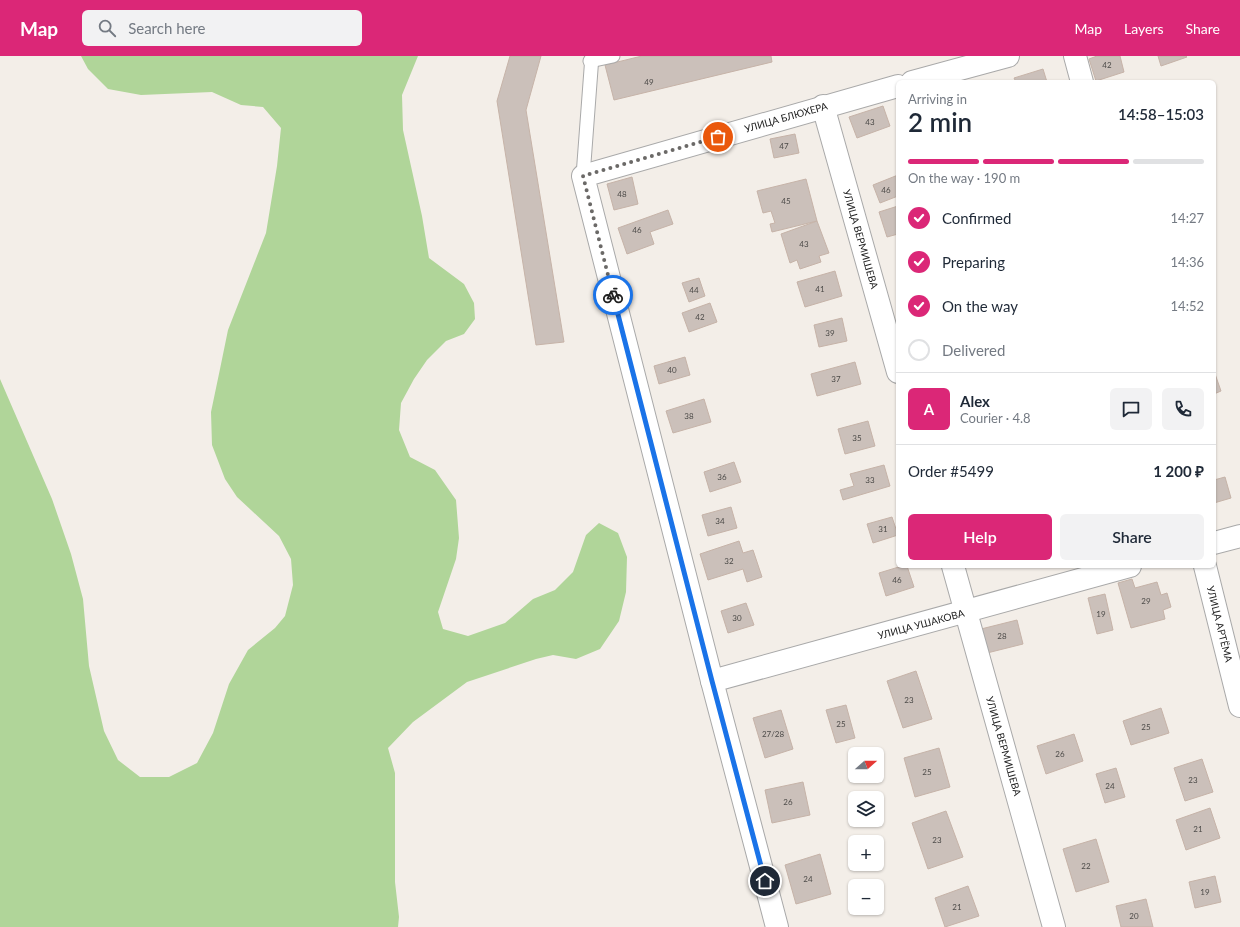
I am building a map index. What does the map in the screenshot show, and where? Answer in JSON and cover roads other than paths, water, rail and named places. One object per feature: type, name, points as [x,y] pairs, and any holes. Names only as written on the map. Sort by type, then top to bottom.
[{"type":"street","points":[[917,80],[961,62],[1008,56]]},
{"type":"street","points":[[1075,56],[1081,80]]},
{"type":"street","name":"УЛИЦА БЛЮХЕРА","points":[[583,176],[823,106],[896,87]]},
{"type":"street","name":"УЛИЦА ВЕРМИШЕВА","points":[[823,106],[896,365]]},
{"type":"street","points":[[583,176],[712,681],[777,927]]},
{"type":"street","points":[[1216,542],[1240,536]]},
{"type":"street","name":"УЛИЦА ВЕРМИШЕВА","points":[[954,568],[1054,927]]},
{"type":"street","name":"УЛИЦА УШАКОВА","points":[[712,681],[1123,568]]},
{"type":"street","name":"УЛИЦА АРТЁМА","points":[[1206,568],[1240,706]]},
{"type":"lane","points":[[583,176],[591,59],[612,56]]}]
